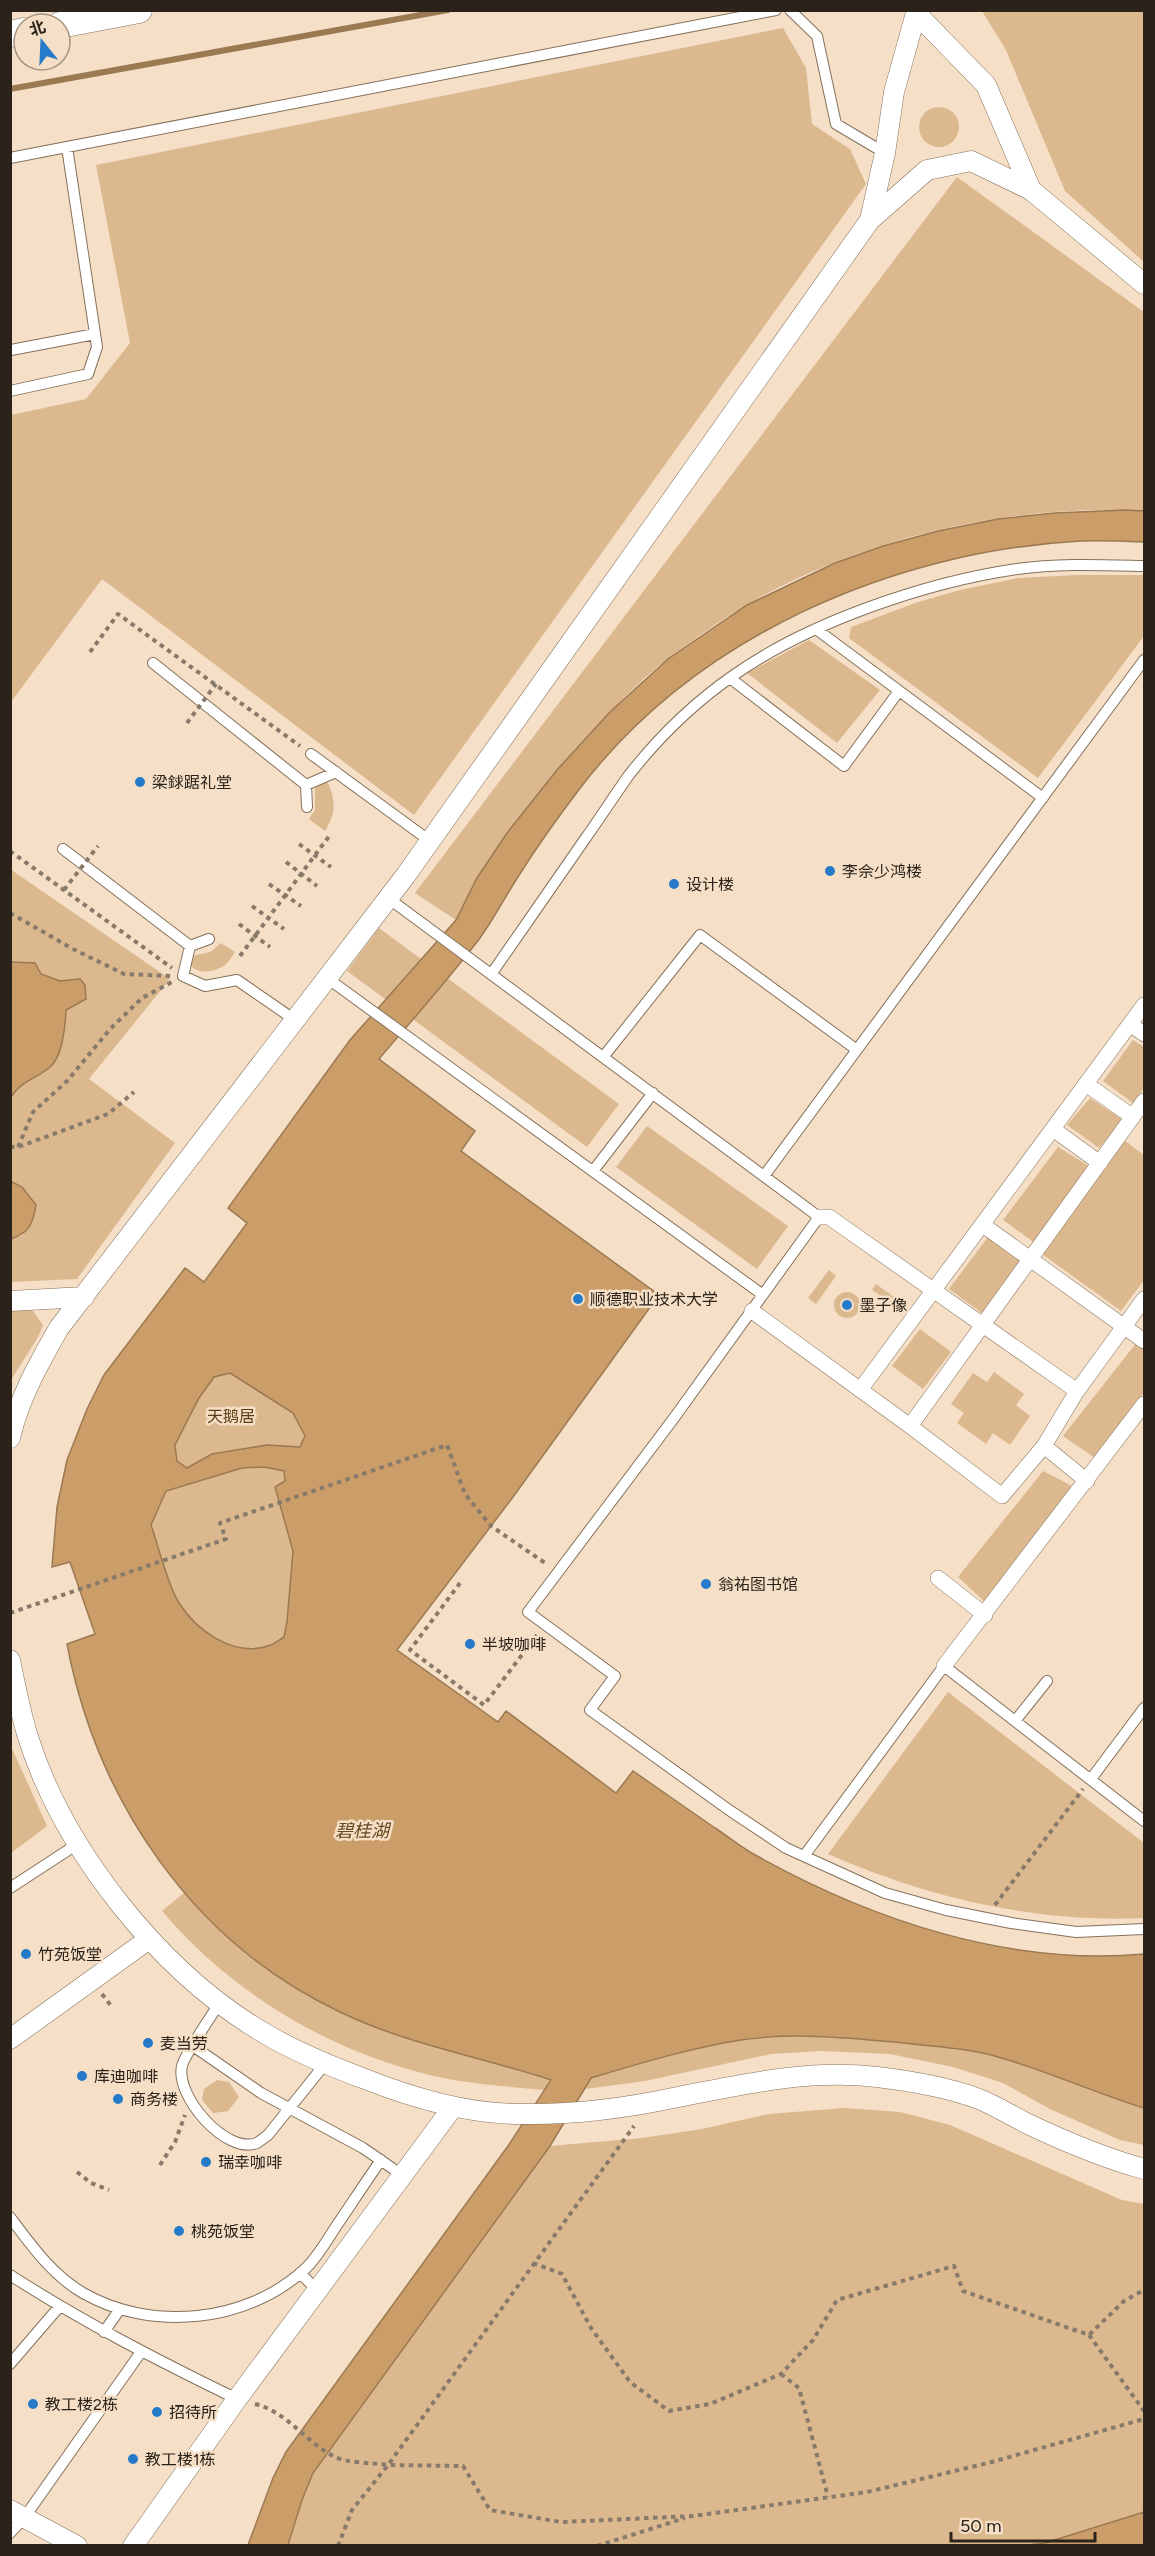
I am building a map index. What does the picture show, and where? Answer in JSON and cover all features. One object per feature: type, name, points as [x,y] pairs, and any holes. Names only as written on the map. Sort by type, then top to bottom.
[{"type":"street","points":[[72,23],[139,10]]},
{"type":"street","points":[[870,220],[885,153],[894,92],[916,12]]},
{"type":"street","points":[[916,12],[986,85],[1031,190]]},
{"type":"street","points":[[10,1438],[14,1420],[33,1374],[59,1328],[430,841],[870,220],[927,170],[971,161],[1031,190],[1144,284]]},
{"type":"street","points":[[860,1390],[1144,1005]]},
{"type":"street","points":[[1130,1024],[1144,1034]]},
{"type":"street","points":[[1086,1084],[1133,1117]]},
{"type":"street","points":[[910,1426],[1144,1101]]},
{"type":"street","points":[[1053,1129],[1101,1163]]},
{"type":"street","points":[[819,1217],[829,1217],[1077,1391]]},
{"type":"street","points":[[983,1225],[1144,1341]]},
{"type":"street","points":[[10,1301],[84,1297]]},
{"type":"street","points":[[752,1311],[1002,1496],[1044,1446],[1077,1391],[1144,1299]]},
{"type":"street","points":[[944,1666],[1144,1404]]},
{"type":"street","points":[[1044,1446],[1086,1481]]},
{"type":"street","points":[[938,1578],[985,1615]]},
{"type":"street","points":[[10,1660],[16,1716],[28,1737],[53,1797],[79,1843],[133,1922],[206,1992],[262,2032],[325,2064],[383,2086],[453,2107],[517,2114],[580,2112],[675,2098],[735,2084],[786,2077],[831,2074],[876,2077],[934,2086],[979,2100],[1078,2147],[1113,2161],[1144,2169]]},
{"type":"street","points":[[10,2039],[149,1939]]},
{"type":"street","points":[[133,2546],[237,2399],[453,2107]]},
{"type":"street","points":[[17,2514],[78,2546]]},
{"type":"lane","points":[[10,158],[776,10]]},
{"type":"lane","points":[[790,10],[817,36],[836,124],[885,153]]},
{"type":"lane","points":[[10,391],[88,374],[97,347],[67,147]]},
{"type":"lane","points":[[11,350],[95,334]]},
{"type":"lane","points":[[492,973],[629,775],[661,739],[707,695],[730,678],[775,650],[816,630],[888,601],[951,581],[1019,569],[1086,565],[1144,566]]},
{"type":"lane","points":[[816,630],[1043,798]]},
{"type":"lane","points":[[764,1176],[1144,660]]},
{"type":"lane","points":[[153,663],[306,785],[307,807]]},
{"type":"lane","points":[[730,678],[844,766],[899,691]]},
{"type":"lane","points":[[311,754],[430,841]]},
{"type":"lane","points":[[306,785],[336,772]]},
{"type":"lane","points":[[63,849],[190,946]]},
{"type":"lane","points":[[388,898],[819,1217],[752,1311],[528,1612],[615,1676],[590,1710],[729,1810],[804,1856],[885,1893],[985,1918],[1076,1932],[1144,1929]]},
{"type":"lane","points":[[604,1056],[700,935],[857,1050]]},
{"type":"lane","points":[[190,946],[209,939]]},
{"type":"lane","points":[[190,946],[183,976],[205,986],[237,980],[295,1020]]},
{"type":"lane","points":[[327,978],[763,1295]]},
{"type":"lane","points":[[592,1171],[652,1093]]},
{"type":"lane","points":[[804,1856],[944,1666],[1144,1821]]},
{"type":"lane","points":[[1016,1721],[1047,1681]]},
{"type":"lane","points":[[1091,1779],[1144,1708]]},
{"type":"lane","points":[[10,1888],[79,1843]]},
{"type":"lane","points":[[220,2002],[182,2064],[181,2082],[188,2100],[205,2121],[223,2136],[245,2144],[256,2143],[268,2135],[325,2064]]},
{"type":"lane","points":[[193,2046],[261,2092],[334,2131],[402,2175]]},
{"type":"lane","points":[[10,2217],[55,2272],[81,2292],[120,2309],[150,2316],[195,2317],[241,2307],[279,2289],[300,2273],[325,2243],[381,2160]]},
{"type":"lane","points":[[300,2273],[317,2290]]},
{"type":"lane","points":[[10,2275],[59,2307],[104,2332],[237,2399]]},
{"type":"lane","points":[[10,2364],[59,2307]]},
{"type":"lane","points":[[104,2332],[120,2309]]},
{"type":"lane","points":[[10,2533],[17,2514],[141,2352]]},
{"type":"path","points":[[90,652],[118,614],[311,754]]},
{"type":"path","points":[[187,723],[216,684]]},
{"type":"path","points":[[240,956],[330,835]]},
{"type":"path","points":[[299,844],[332,867]]},
{"type":"path","points":[[64,890],[98,846]]},
{"type":"path","points":[[10,850],[183,976]]},
{"type":"path","points":[[286,862],[317,885]]},
{"type":"path","points":[[269,884],[301,906]]},
{"type":"path","points":[[252,906],[284,929]]},
{"type":"path","points":[[10,913],[73,949],[124,974],[183,976]]},
{"type":"path","points":[[239,924],[270,947]]},
{"type":"path","points":[[18,1147],[33,1112],[67,1081],[111,1028],[142,998],[183,976]]},
{"type":"path","points":[[10,1147],[18,1147],[108,1114],[134,1092]]},
{"type":"path","points":[[10,1613],[226,1539],[220,1523],[447,1444],[465,1494],[491,1526],[558,1572]]},
{"type":"path","points":[[460,1583],[410,1650],[484,1705],[545,1624]]},
{"type":"path","points":[[985,1918],[1091,1779]]},
{"type":"path","points":[[160,2165],[184,2124],[188,2100]]},
{"type":"path","points":[[339,2546],[352,2510],[388,2465],[633,2126]]},
{"type":"path","points":[[77,2172],[91,2183],[109,2190]]},
{"type":"path","points":[[533,2263],[562,2274],[591,2328],[630,2382],[669,2411],[710,2404],[781,2374],[813,2340],[837,2300],[954,2266],[963,2292],[1089,2335],[1144,2411]]},
{"type":"path","points":[[1089,2335],[1124,2301],[1144,2290]]},
{"type":"path","points":[[781,2374],[799,2388],[828,2497]]},
{"type":"path","points":[[237,2399],[267,2407],[295,2426],[334,2458],[388,2465],[463,2466],[490,2510],[561,2522],[693,2516],[867,2492],[988,2463],[1144,2419]]},
{"type":"path","points":[[597,2546],[693,2516]]},
{"type":"green space","points":[[982,11],[1144,11],[1144,262],[1065,191],[1006,50]]},
{"type":"green space","points":[[783,28],[806,68],[812,124],[850,149],[866,184],[414,815],[102,579],[11,702],[11,415],[86,399],[130,343],[96,165]]},
{"type":"green space","points":[[939,107],[953,113],[959,127],[953,141],[939,147],[925,141],[919,127],[925,113]]},
{"type":"green space","points":[[957,177],[1144,312],[1144,511],[1093,510],[1042,513],[939,530],[889,543],[793,580],[748,604],[698,637],[656,668],[620,702],[525,810],[495,852],[456,920],[415,893]]},
{"type":"green space","points":[[1144,575],[1144,636],[1038,778],[849,638],[851,627],[918,602],[960,590],[1018,578]]},
{"type":"green space","points":[[809,640],[880,690],[837,743],[747,673]]},
{"type":"green space","points":[[323,780],[328,783],[333,802],[333,813],[325,831],[309,819],[315,810],[315,787]]},
{"type":"green space","points":[[10,869],[170,979],[89,1079],[175,1143],[77,1279],[11,1282],[11,1239],[23,1235],[22,1187],[11,1181],[11,1097],[17,1087],[50,1067],[64,1038],[66,1010],[80,979],[60,981],[41,974],[35,963],[11,962]]},
{"type":"green space","points":[[379,928],[619,1104],[587,1147],[347,971]]},
{"type":"green space","points":[[221,943],[235,952],[227,963],[216,970],[209,971],[192,968],[187,957],[210,952]]},
{"type":"green space","points":[[1133,1040],[1144,1047],[1144,1088],[1133,1103],[1103,1081]]},
{"type":"green space","points":[[1090,1098],[1123,1120],[1099,1148],[1067,1125]]},
{"type":"green space","points":[[647,1126],[788,1226],[757,1269],[616,1167]]},
{"type":"green space","points":[[1125,1141],[1144,1155],[1144,1280],[1121,1311],[1042,1254]]},
{"type":"green space","points":[[1058,1147],[1092,1168],[1035,1243],[1003,1220]]},
{"type":"green space","points":[[988,1237],[1021,1260],[982,1313],[949,1289]]},
{"type":"green space","points":[[829,1270],[836,1276],[816,1304],[808,1298]]},
{"type":"green space","points":[[876,1284],[894,1297],[885,1310],[879,1306],[884,1298],[872,1290]]},
{"type":"green space","points":[[847,1292],[856,1296],[860,1305],[856,1314],[847,1318],[838,1314],[834,1305],[838,1296]]},
{"type":"green space","points":[[24,1309],[33,1311],[43,1325],[11,1380],[11,1311]]},
{"type":"green space","points":[[920,1329],[951,1352],[923,1389],[892,1366]]},
{"type":"green space","points":[[1137,1342],[1144,1348],[1144,1392],[1095,1458],[1063,1436]]},
{"type":"green space","points":[[994,1372],[1024,1394],[1016,1405],[1030,1416],[1010,1445],[993,1433],[986,1444],[957,1423],[964,1413],[951,1404],[973,1373],[987,1382]]},
{"type":"green space","name":"天鹅居","points":[[230,1373],[293,1413],[305,1436],[300,1447],[212,1454],[187,1469],[177,1461],[175,1445],[199,1398],[214,1376]]},
{"type":"green space","points":[[265,1467],[284,1471],[285,1481],[275,1488],[293,1551],[287,1622],[284,1637],[274,1644],[242,1648],[229,1645],[206,1632],[179,1603],[163,1565],[151,1525],[166,1491],[242,1468]]},
{"type":"green space","points":[[1043,1471],[1076,1488],[986,1603],[958,1577]]},
{"type":"green space","points":[[948,1692],[1144,1843],[1144,1918],[1103,1918],[1022,1912],[943,1895],[866,1870],[828,1854]]},
{"type":"green space","points":[[10,1744],[47,1826],[11,1853],[10,1853]]},
{"type":"green space","points":[[185,1892],[218,1928],[255,1960],[317,2000],[389,2032],[551,2080],[545,2090],[437,2077],[385,2062],[313,2031],[247,1990],[188,1940],[162,1911]]},
{"type":"green space","points":[[788,2036],[921,2043],[997,2057],[1144,2108],[1144,2145],[1120,2140],[1050,2109],[1003,2083],[953,2067],[890,2054],[821,2051],[771,2054],[645,2081],[585,2089],[591,2078],[694,2048]]},
{"type":"green space","points":[[217,2080],[229,2082],[239,2097],[228,2111],[213,2113],[202,2100],[204,2089]]},
{"type":"green space","points":[[845,2108],[900,2112],[950,2125],[1122,2200],[1144,2204],[1144,2512],[1045,2543],[1027,2546],[288,2546],[313,2473],[550,2146],[642,2138],[702,2129],[769,2114]]},
{"type":"water","name":"碧桂湖","points":[[1144,511],[1144,542],[1081,541],[1010,548],[940,562],[871,583],[804,611],[741,645],[682,686],[628,733],[581,787],[531,856],[480,938],[379,1059],[475,1131],[461,1151],[659,1295],[513,1497],[397,1650],[498,1722],[506,1711],[616,1793],[633,1771],[751,1853],[848,1900],[895,1919],[944,1934],[993,1945],[1043,1953],[1093,1956],[1144,1954],[1144,2108],[987,2054],[863,2039],[782,2036],[741,2040],[666,2056],[591,2078],[550,2146],[313,2473],[288,2545],[248,2545],[273,2478],[286,2452],[508,2146],[551,2080],[391,2033],[340,2012],[287,1983],[239,1947],[196,1906],[159,1861],[128,1811],[102,1758],[81,1702],[67,1644],[95,1634],[70,1562],[52,1567],[57,1507],[67,1460],[87,1409],[104,1375],[185,1268],[204,1282],[247,1223],[228,1208],[350,1040],[456,920],[477,878],[507,833],[557,770],[610,712],[668,659],[747,605],[835,563],[883,546],[938,531],[998,519],[1055,513]],"holes":[[[230,1373],[293,1413],[305,1436],[300,1447],[267,1445],[212,1454],[187,1468],[177,1461],[175,1445],[199,1398],[214,1377]],[[264,1467],[284,1471],[285,1481],[275,1487],[293,1551],[287,1622],[284,1637],[274,1644],[242,1648],[229,1645],[206,1632],[179,1603],[163,1565],[151,1525],[166,1491],[242,1468]]]},
{"type":"water","points":[[11,962],[35,963],[41,974],[60,981],[80,979],[85,985],[86,999],[66,1010],[62,1041],[54,1063],[19,1088],[11,1097]]},
{"type":"water","points":[[10,1181],[22,1187],[36,1205],[29,1227],[22,1234],[11,1239]]},
{"type":"water","points":[[1144,2512],[1144,2545],[1027,2545],[1045,2543]]},
{"type":"waterway","points":[[10,89],[448,10]]},
{"type":"place","name":"梁銶踞礼堂","points":[[140,782]]},
{"type":"place","name":"李佘少鸿楼","points":[[830,871]]},
{"type":"place","name":"设计楼","points":[[674,884]]},
{"type":"place","name":"顺德职业技术大学","points":[[578,1299]]},
{"type":"place","name":"墨子像","points":[[847,1305]]},
{"type":"place","name":"翁祐图书馆","points":[[706,1584]]},
{"type":"place","name":"半坡咖啡","points":[[470,1644]]},
{"type":"place","name":"竹苑饭堂","points":[[26,1954]]},
{"type":"place","name":"麦当劳","points":[[148,2043]]},
{"type":"place","name":"库迪咖啡","points":[[82,2076]]},
{"type":"place","name":"商务楼","points":[[118,2099]]},
{"type":"place","name":"瑞幸咖啡","points":[[206,2162]]},
{"type":"place","name":"桃苑饭堂","points":[[179,2231]]},
{"type":"place","name":"教工楼2栋","points":[[33,2404]]},
{"type":"place","name":"招待所","points":[[157,2412]]},
{"type":"place","name":"教工楼1栋","points":[[133,2459]]}]
